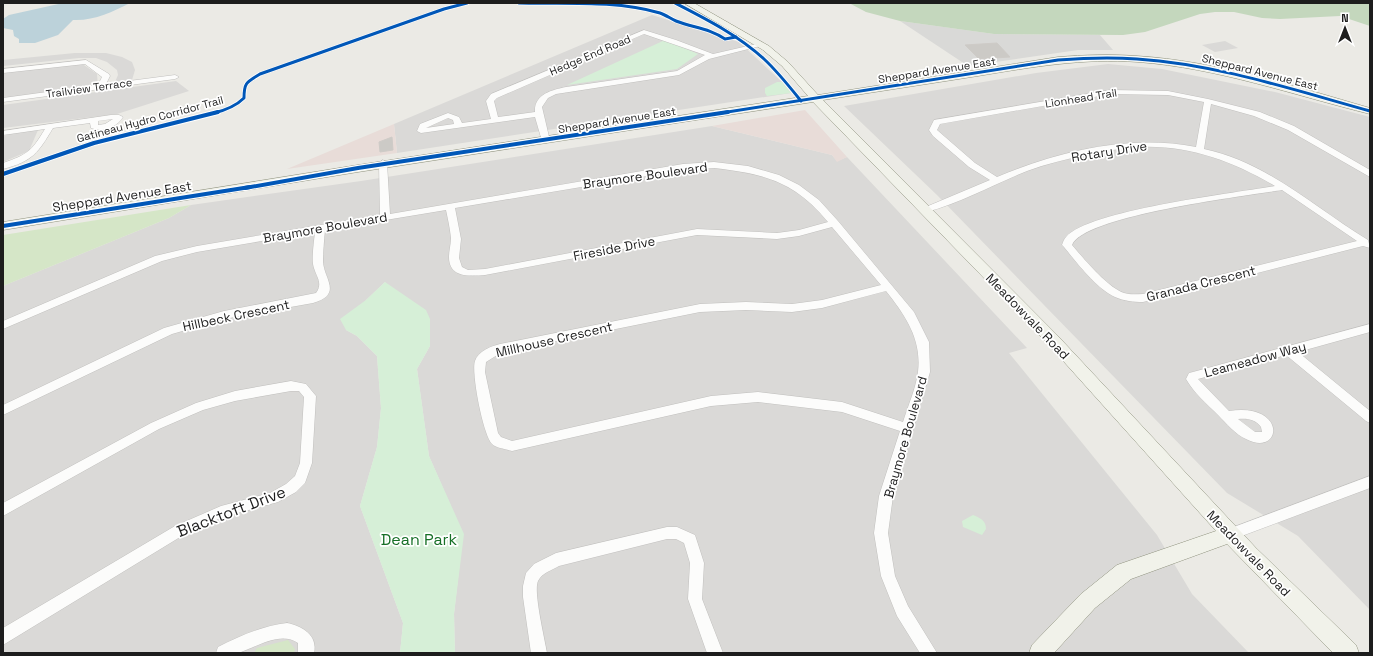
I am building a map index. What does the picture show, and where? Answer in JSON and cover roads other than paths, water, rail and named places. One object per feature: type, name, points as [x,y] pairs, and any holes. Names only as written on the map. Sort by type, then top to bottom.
[{"type":"main road","name":"Meadowvale Road","points":[[688,3],[761,46],[781,60],[853,139],[926,209],[1052,339],[1249,554],[1348,653]]},
{"type":"main road","name":"Sheppard Avenue East","points":[[3,226],[1058,60],[1111,57],[1148,59],[1208,69],[1370,110]]},
{"type":"main road","points":[[1040,653],[1088,601],[1124,572],[1231,534]]},
{"type":"street","name":"Hedge End Road","points":[[495,120],[490,101],[494,96],[644,32],[674,41],[712,56]]},
{"type":"street","name":"Hedge End Road","points":[[539,114],[539,101],[547,94],[556,91],[679,73],[688,70],[701,59],[761,46]]},
{"type":"street","points":[[3,71],[86,62],[106,76],[101,86]]},
{"type":"street","name":"Trailview Terrace","points":[[3,100],[175,76]]},
{"type":"street","name":"Lionhead Trail","points":[[997,181],[972,165],[936,134],[933,130],[937,122],[1111,92],[1168,93],[1208,101],[1257,114],[1291,128],[1370,174]]},
{"type":"street","points":[[1200,149],[1208,101]]},
{"type":"street","points":[[459,125],[539,114],[546,141]]},
{"type":"street","points":[[3,133],[94,120]]},
{"type":"street","points":[[3,166],[25,158],[36,150],[50,127]]},
{"type":"street","name":"Rotary Drive","points":[[926,209],[968,194],[1039,164],[1123,146],[1163,144],[1200,149],[1248,166],[1284,187],[1368,243]]},
{"type":"street","name":"Braymore Boulevard","points":[[3,325],[159,258],[197,249],[670,170],[714,165],[761,172],[788,182],[816,202],[909,312],[923,342],[924,372],[886,496],[881,533],[888,576],[902,611],[929,653]]},
{"type":"street","points":[[383,166],[385,217]]},
{"type":"street","name":"Granada Crescent","points":[[1284,187],[1207,198],[1111,219],[1089,227],[1070,238],[1067,245],[1076,256],[1116,293],[1131,298],[1143,298],[1368,243]]},
{"type":"street","name":"Fireside Drive","points":[[450,206],[456,239],[455,262],[457,269],[467,273],[485,272],[697,232],[729,232],[775,236],[794,234],[835,223]]},
{"type":"street","name":"Hillbeck Crescent","points":[[3,410],[168,331],[201,321],[320,296],[325,288],[325,283],[318,264],[320,228]]},
{"type":"street","name":"Millhouse Crescent","points":[[888,287],[822,304],[792,308],[746,306],[700,308],[500,348],[492,351],[481,360],[479,372],[492,434],[497,441],[512,446],[711,401],[758,396],[842,407],[906,428]]},
{"type":"street","name":"Leameadow Way","points":[[1227,416],[1196,386],[1192,379],[1193,376],[1369,329]]},
{"type":"street","points":[[1288,350],[1370,418]]},
{"type":"street","name":"Blacktoft Drive","points":[[3,510],[156,426],[200,406],[235,396],[291,386],[302,387],[310,396],[306,463],[300,479],[295,485],[273,498],[221,512],[180,530],[3,637]]},
{"type":"street","points":[[1231,534],[1370,482]]},
{"type":"street","points":[[539,653],[530,586],[531,578],[539,569],[556,560],[667,532],[677,533],[690,539],[697,563],[695,599],[715,653]]},
{"type":"street","points":[[232,651],[260,636],[278,632],[290,632],[297,633],[303,637],[306,643],[306,653]]},
{"type":"water","points":[[63,3],[130,3],[110,13],[88,19],[73,20],[58,35],[35,43],[19,43],[19,39],[14,36],[13,30],[3,28],[3,19],[9,15]]},
{"type":"park label","name":"Dean Park","points":[[419,539]]}]
